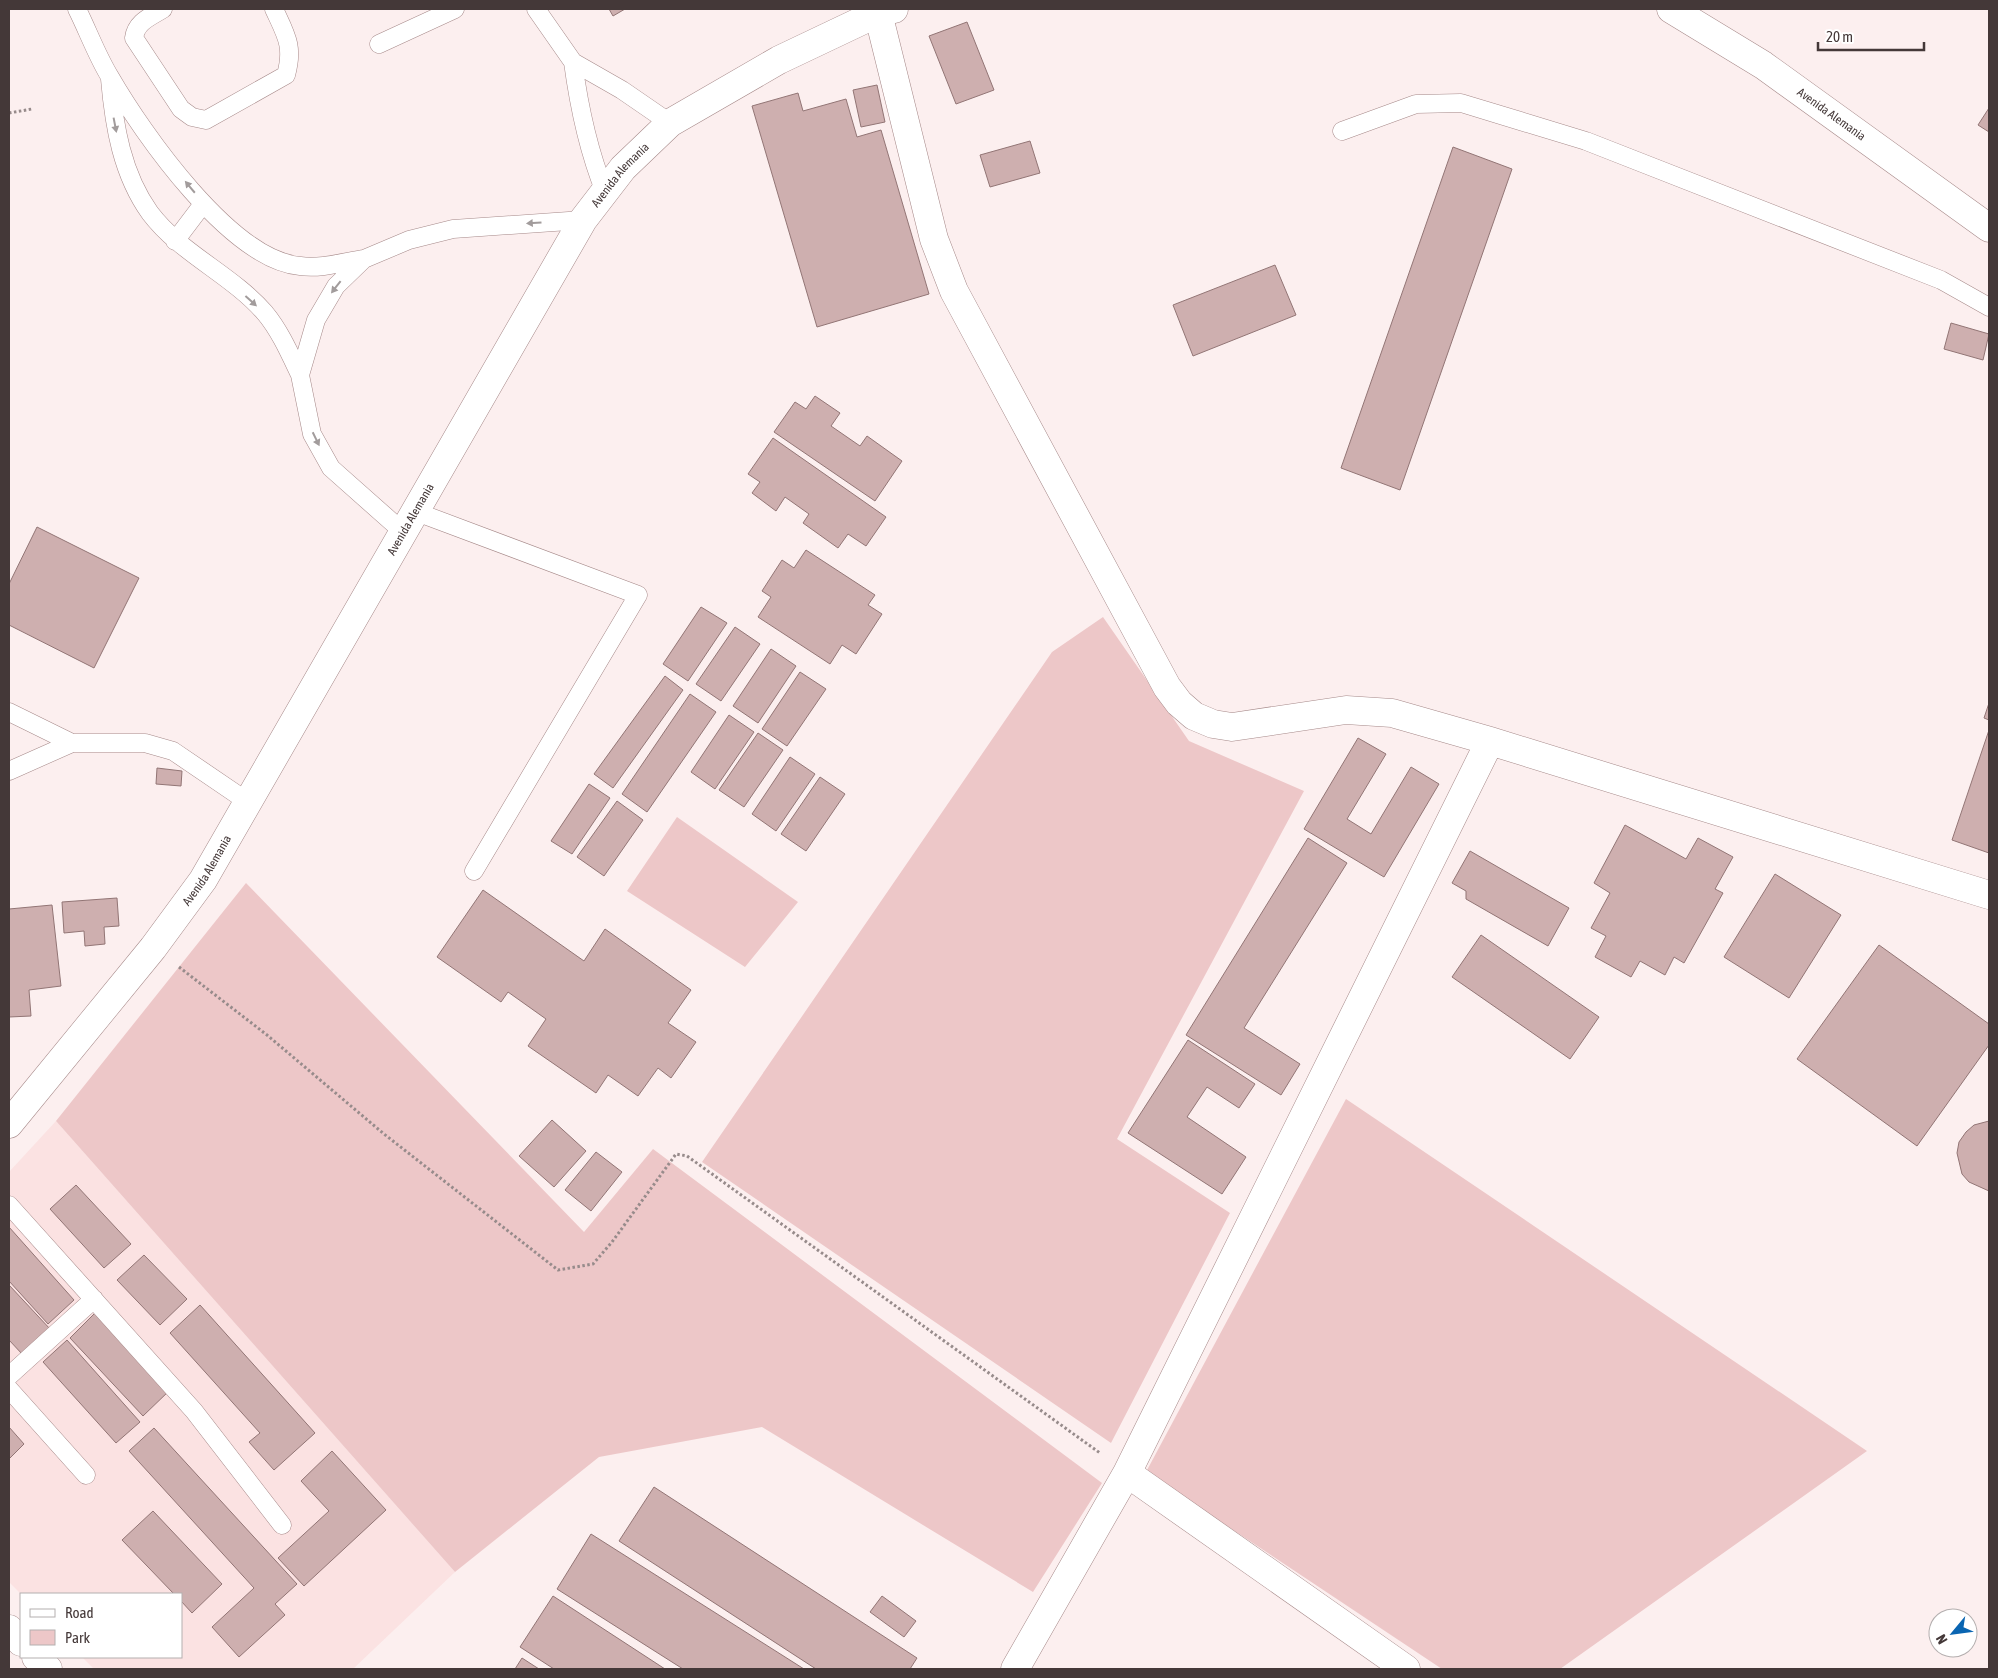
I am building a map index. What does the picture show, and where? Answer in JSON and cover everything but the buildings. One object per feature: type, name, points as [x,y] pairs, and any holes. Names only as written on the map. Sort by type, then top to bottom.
[{"type":"street","name":"Avenida Alemania","points":[[1671,9],[1763,65],[1989,228]]},
{"type":"street","name":"Avenida Alemania","points":[[9,1124],[153,948],[203,880],[583,220],[623,168],[670,123],[779,60],[886,11]]},
{"type":"street","points":[[886,11],[934,239],[954,291],[1167,687],[1179,703],[1194,716],[1206,722],[1232,727],[1346,710],[1392,713],[1490,741],[1989,895]]},
{"type":"street","points":[[1015,1669],[1127,1473],[1490,741]]},
{"type":"street","points":[[1127,1473],[1406,1669]]},
{"type":"street","points":[[9,1629],[20,1641]]},
{"type":"street","points":[[37,1658],[48,1669]]},
{"type":"lane","points":[[77,9],[109,76],[139,123],[203,204],[236,235],[273,259],[300,266],[327,265],[364,259],[409,240],[453,229],[583,220]]},
{"type":"lane","points":[[163,9],[135,29],[134,38],[181,109],[192,117],[206,120],[286,75],[291,57],[289,40],[274,9]]},
{"type":"lane","points":[[379,44],[455,9]]},
{"type":"lane","points":[[536,9],[573,62],[622,90],[670,123]]},
{"type":"lane","points":[[573,62],[584,130],[592,161],[605,192]]},
{"type":"lane","points":[[109,76],[114,125],[129,175],[150,212],[175,241],[236,287],[264,312],[281,337],[300,375],[312,434],[331,468],[408,521],[638,596],[474,871]]},
{"type":"lane","points":[[1342,131],[1416,104],[1461,103],[1586,141],[1941,280],[1989,307]]},
{"type":"lane","points":[[175,241],[203,204]]},
{"type":"lane","points":[[300,375],[316,320],[336,286],[364,259]]},
{"type":"lane","points":[[9,712],[72,742],[145,743],[173,751],[248,802]]},
{"type":"lane","points":[[9,771],[72,742]]},
{"type":"lane","points":[[9,1205],[194,1411],[282,1525]]},
{"type":"lane","points":[[9,1376],[94,1299]]},
{"type":"lane","points":[[9,1389],[86,1474]]},
{"type":"path","points":[[9,112],[32,109]]},
{"type":"path","points":[[153,948],[267,1035],[384,1134],[558,1270],[593,1264],[612,1242],[676,1154],[687,1156],[1127,1473]]},
{"type":"shaded area","points":[[56,1121],[455,1572],[353,1669],[94,1669],[83,1658],[182,1658],[182,1593],[20,1593],[9,1582],[9,1172]]},
{"type":"green space","points":[[1103,617],[1189,741],[1304,791],[1117,1139],[1230,1213],[1111,1443],[702,1162],[1052,652]]},
{"type":"green space","points":[[677,817],[798,902],[745,967],[627,891]]},
{"type":"green space","points":[[246,883],[584,1232],[653,1149],[1102,1483],[1033,1592],[762,1427],[599,1457],[455,1572],[56,1121]]},
{"type":"green space","points":[[1346,1099],[1867,1451],[1560,1669],[1442,1669],[1146,1472]]}]
